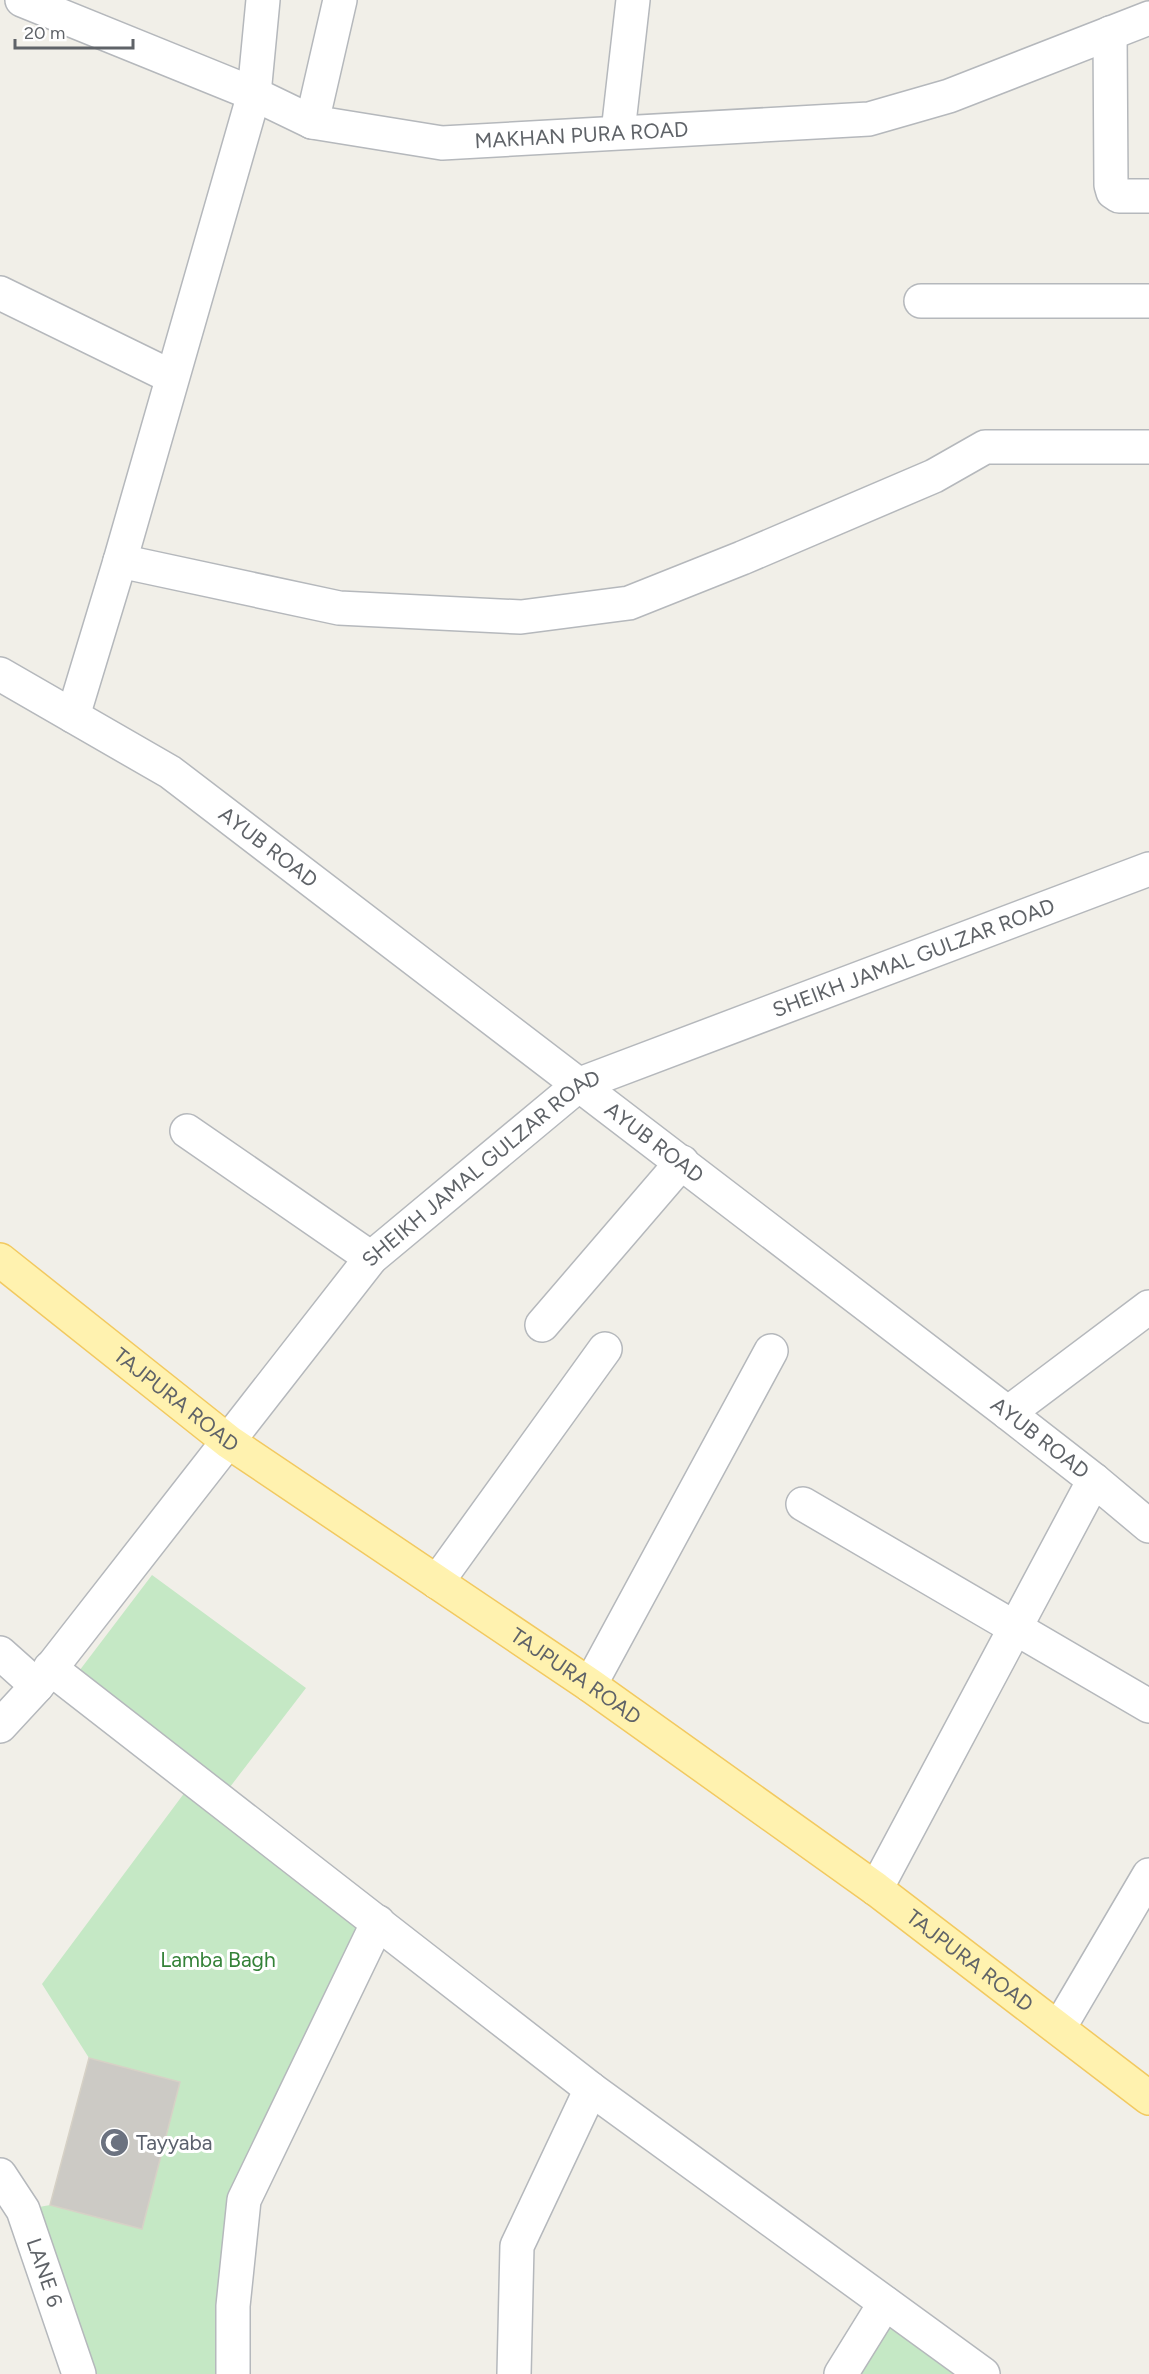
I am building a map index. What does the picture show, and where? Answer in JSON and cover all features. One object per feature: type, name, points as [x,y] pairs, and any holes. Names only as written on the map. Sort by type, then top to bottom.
[{"type":"main road","name":"TAJPURA ROAD","points":[[0,1260],[229,1442],[590,1685],[876,1889],[1149,2097]]},
{"type":"street","name":"MAKHAN PURA ROAD","points":[[22,0],[254,94],[312,122],[442,143],[868,119],[949,96],[1149,18]]},
{"type":"street","points":[[73,716],[120,561],[254,94],[263,0]]},
{"type":"street","points":[[312,122],[339,0]]},
{"type":"street","points":[[618,132],[633,0]]},
{"type":"street","points":[[1110,33],[1111,185],[1113,192],[1119,196],[1149,195]]},
{"type":"street","points":[[0,293],[172,377]]},
{"type":"street","points":[[921,301],[1149,301]]},
{"type":"street","points":[[120,561],[339,608],[521,616],[629,603],[934,476],[985,447],[1149,447]]},
{"type":"street","name":"AYUB ROAD","points":[[0,674],[170,772],[1008,1413],[1149,1526]]},
{"type":"street","name":"SHEIKH JAMAL GULZAR ROAD","points":[[0,1726],[43,1677],[371,1258],[580,1084],[1149,869]]},
{"type":"street","points":[[187,1131],[371,1258]]},
{"type":"street","points":[[542,1324],[682,1162]]},
{"type":"street","points":[[1008,1413],[1149,1307]]},
{"type":"street","points":[[437,1582],[605,1349]]},
{"type":"street","points":[[590,1685],[771,1351]]},
{"type":"street","points":[[876,1889],[1094,1480]]},
{"type":"street","points":[[803,1504],[1149,1706]]},
{"type":"street","points":[[0,1653],[43,1677],[378,1922],[591,2089],[983,2374]]},
{"type":"street","points":[[1059,2028],[1149,1875]]},
{"type":"street","points":[[233,2374],[233,2306],[244,2200],[378,1922]]},
{"type":"street","points":[[514,2374],[517,2246],[591,2089]]},
{"type":"street","name":"LANE 6","points":[[0,2175],[22,2210],[79,2374]]},
{"type":"street","points":[[842,2374],[885,2303]]},
{"type":"green space","name":"Lamba Bagh","points":[[152,1575],[306,1688],[220,1800],[378,1922],[244,2200],[232,2374],[79,2374],[23,2210],[50,2205],[142,2229],[180,2082],[89,2058],[42,1984],[194,1780],[70,1683]]},
{"type":"green space","points":[[885,2303],[983,2374],[842,2374]]},
{"type":"building","name":"Tayyaba","points":[[89,2058],[180,2082],[142,2229],[50,2205]]},
{"type":"place","name":"Tayyaba","points":[[115,2143]]}]
